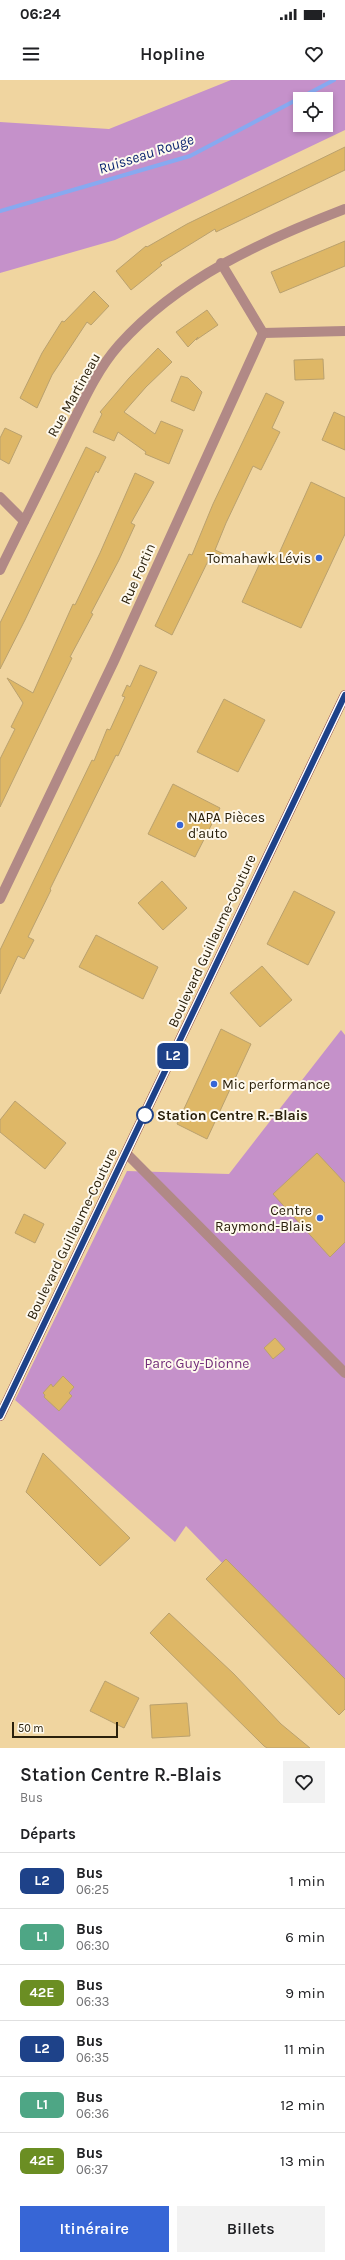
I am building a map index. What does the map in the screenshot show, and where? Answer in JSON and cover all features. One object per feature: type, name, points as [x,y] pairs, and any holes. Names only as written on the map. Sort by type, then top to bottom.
[{"type":"main road","name":"Boulevard Guillaume-Couture","points":[[0,1416],[345,695]]},
{"type":"street","name":"Rue Martineau","points":[[0,570],[91,386],[118,346],[161,304],[221,263],[297,227],[345,210]]},
{"type":"street","points":[[221,263],[263,333],[345,331]]},
{"type":"street","name":"Rue Fortin","points":[[0,898],[114,661],[263,333]]},
{"type":"street","points":[[0,497],[24,521]]},
{"type":"street","points":[[126,1154],[345,1373]]},
{"type":"green space","points":[[231,80],[345,80],[345,130],[115,240],[0,273],[0,122],[109,129]]},
{"type":"green space","name":"Parc Guy-Dionne","points":[[341,1030],[345,1035],[345,1689],[186,1526],[175,1542],[15,1400],[127,1171],[229,1174]]},
{"type":"building","points":[[345,147],[345,170],[216,232],[215,229],[160,263],[162,265],[131,290],[116,271],[146,246],[147,247],[187,224]]},
{"type":"building","points":[[345,241],[345,266],[280,293],[271,272]]},
{"type":"building","points":[[94,291],[109,306],[91,325],[87,322],[52,375],[37,408],[20,398],[42,353],[62,321],[64,322]]},
{"type":"building","points":[[207,310],[218,325],[196,340],[198,337],[188,347],[176,332]]},
{"type":"building","points":[[158,348],[172,362],[146,387],[124,412],[155,434],[161,421],[183,430],[169,464],[145,454],[146,452],[118,432],[114,441],[93,432],[102,414],[100,412],[129,378]]},
{"type":"building","points":[[323,359],[324,379],[295,380],[294,360]]},
{"type":"building","points":[[181,376],[188,378],[202,392],[194,411],[171,401]]},
{"type":"building","points":[[266,393],[284,402],[272,428],[280,432],[261,470],[253,466],[226,523],[215,550],[224,554],[220,564],[209,559],[172,635],[155,626],[189,554],[192,555],[213,504]]},
{"type":"building","points":[[334,412],[345,417],[345,450],[322,440]]},
{"type":"building","points":[[5,428],[22,436],[9,464],[0,459],[0,438]]},
{"type":"building","points":[[86,447],[106,457],[98,473],[96,471],[0,669],[0,623]]},
{"type":"building","points":[[135,473],[154,482],[131,523],[135,525],[119,560],[91,613],[93,614],[70,657],[72,658],[0,807],[0,759],[15,729],[11,727],[23,703],[7,678],[33,693],[73,604],[75,605],[100,553]]},
{"type":"building","points":[[311,482],[345,498],[345,534],[301,628],[242,602],[265,552],[277,558]]},
{"type":"building","points":[[140,665],[157,672],[118,756],[116,755],[50,889],[51,890],[28,937],[34,940],[24,959],[18,956],[0,994],[0,950],[92,760],[94,761],[107,729],[110,730],[125,697],[122,696],[127,685],[130,687]]},
{"type":"building","points":[[224,699],[265,720],[238,772],[197,752]]},
{"type":"building","points":[[173,784],[220,808],[195,857],[148,834]]},
{"type":"building","points":[[162,881],[187,908],[163,930],[138,903]]},
{"type":"building","points":[[294,891],[335,912],[308,965],[267,944]]},
{"type":"building","points":[[96,935],[158,967],[143,999],[79,967]]},
{"type":"building","points":[[262,966],[292,1000],[260,1027],[230,993]]},
{"type":"building","name":"Mic performance","points":[[221,1029],[251,1044],[207,1139],[177,1124]]},
{"type":"building","points":[[15,1101],[66,1143],[45,1169],[0,1132],[0,1120]]},
{"type":"building","name":"Centre Raymond-Blais","points":[[317,1153],[345,1183],[345,1242],[330,1257],[273,1194]]},
{"type":"building","points":[[24,1214],[44,1224],[35,1243],[15,1233]]},
{"type":"building","points":[[275,1338],[285,1349],[273,1359],[264,1348]]},
{"type":"building","points":[[63,1376],[74,1387],[69,1393],[72,1396],[59,1411],[44,1397],[45,1395],[43,1393],[51,1384],[53,1387]]},
{"type":"building","points":[[43,1453],[130,1538],[100,1566],[26,1492]]},
{"type":"building","points":[[226,1559],[345,1679],[345,1709],[339,1715],[206,1579]]},
{"type":"building","points":[[169,1613],[234,1674],[281,1724],[310,1748],[267,1748],[264,1746],[150,1633]]},
{"type":"building","points":[[105,1681],[139,1698],[124,1728],[90,1711]]},
{"type":"building","points":[[187,1703],[190,1736],[152,1738],[150,1705]]},
{"type":"waterway","name":"Ruisseau Rouge","points":[[0,211],[190,156],[334,80]]},
{"type":"bus line","name":"L2","points":[[0,1416],[345,695]]},
{"type":"place","name":"Tomahawk Lévis","points":[[319,558]]},
{"type":"place","name":"NAPA Pièces d'auto","points":[[180,825]]},
{"type":"place","name":"Mic performance","points":[[214,1084]]},
{"type":"place","name":"Station Centre R.-Blais","points":[[145,1115]]},
{"type":"place","name":"Centre Raymond-Blais","points":[[320,1218]]}]
